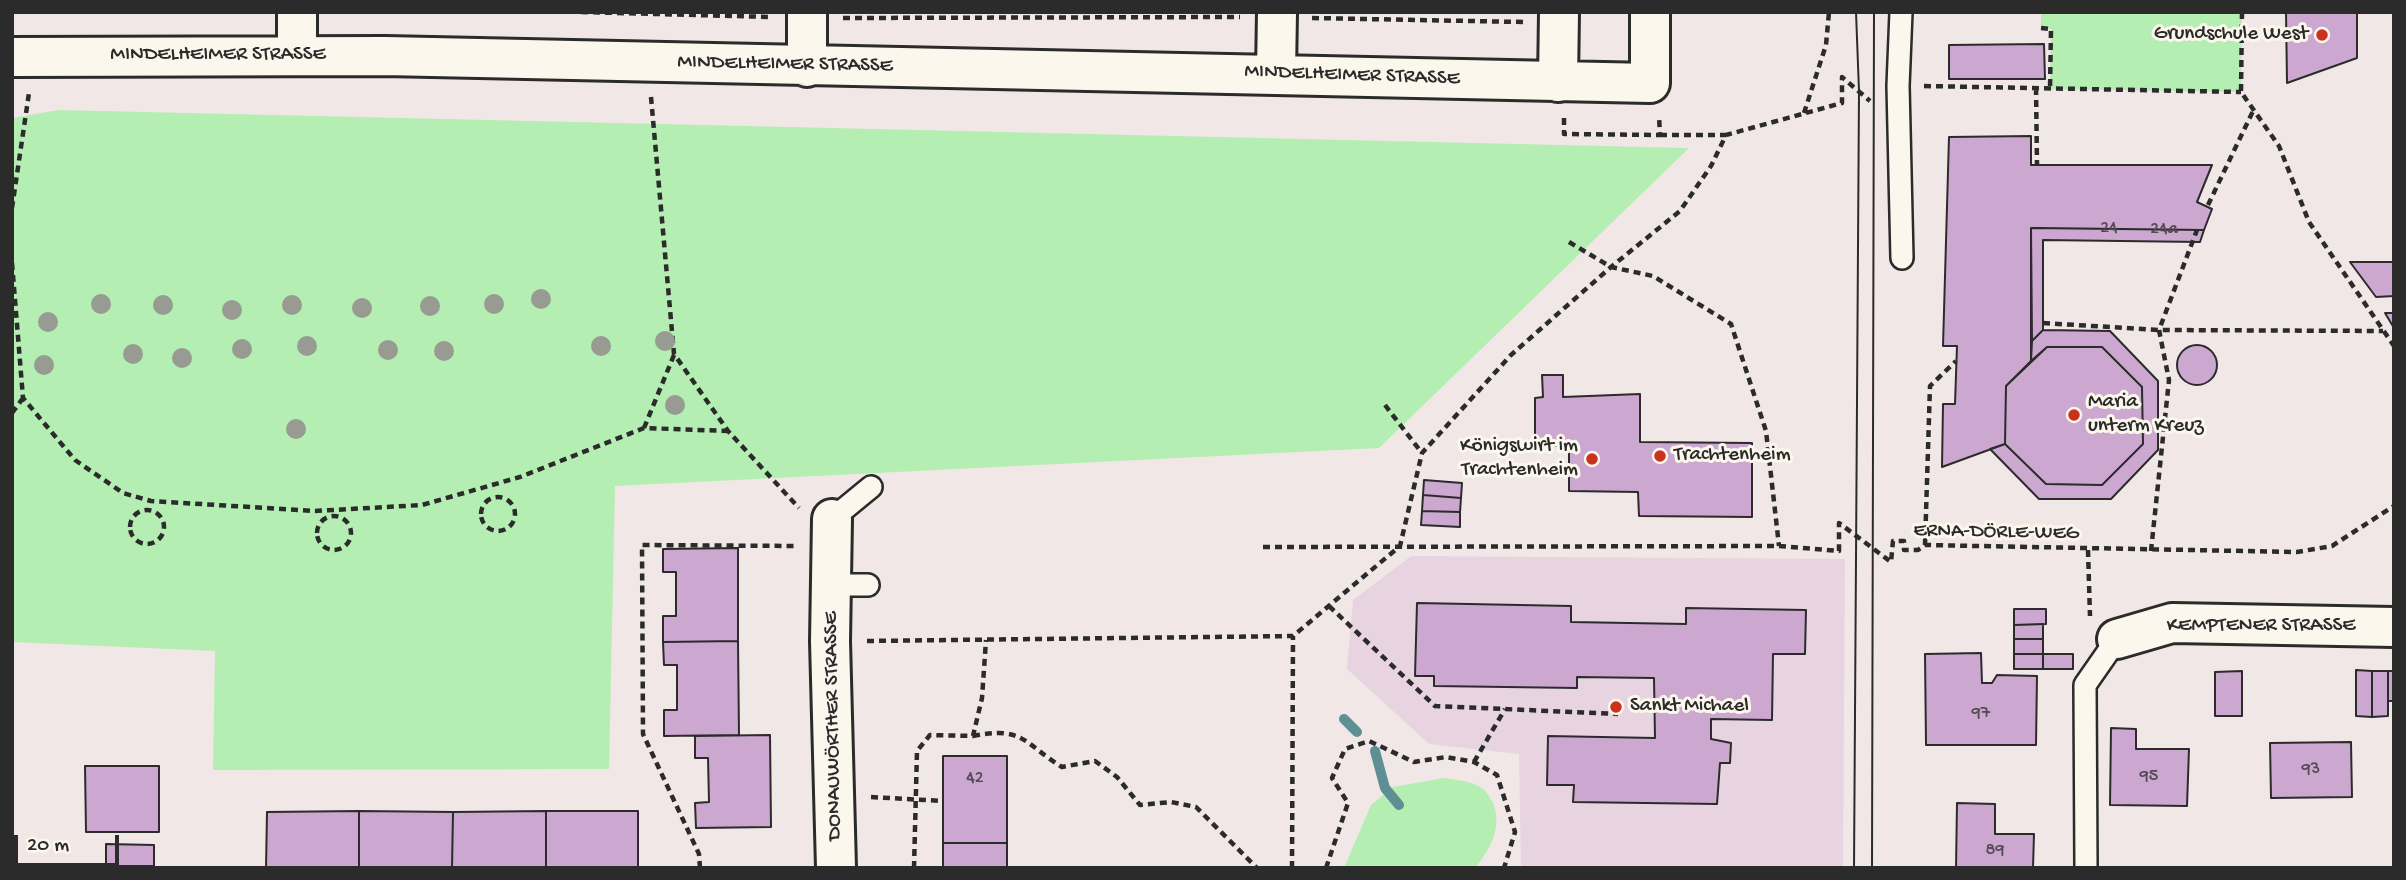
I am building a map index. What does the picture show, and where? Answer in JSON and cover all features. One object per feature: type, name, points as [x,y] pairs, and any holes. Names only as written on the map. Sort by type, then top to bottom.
[{"type":"street","points":[[297,12],[297,55]]},
{"type":"street","name":"MINDELHEIMER STRASSE","points":[[19,57],[297,55],[1276,73],[1650,83],[1650,12]]},
{"type":"street","points":[[807,15],[807,66]]},
{"type":"street","points":[[1276,73],[1277,15]]},
{"type":"street","points":[[1558,82],[1559,18]]},
{"type":"street","name":"DONAUWÖRTHER STRASSE","points":[[823,531],[850,585],[830,641],[836,868]]},
{"type":"street","name":"KEMPTENER STRASSE","points":[[2117,639],[2172,623],[2394,627]]},
{"type":"lane","points":[[1900,12],[1898,86],[1902,258]]},
{"type":"lane","points":[[823,531],[871,486]]},
{"type":"lane","points":[[2085,868],[2085,685],[2117,639]]},
{"type":"path","points":[[581,12],[1559,18]]},
{"type":"path","points":[[1804,113],[1826,45],[1829,12]]},
{"type":"path","points":[[2242,12],[2241,92],[2279,146],[2309,222],[2394,346]]},
{"type":"path","points":[[2041,28],[2051,29],[2050,89]]},
{"type":"path","points":[[12,208],[30,88],[19,57]]},
{"type":"path","points":[[644,428],[674,354],[648,62]]},
{"type":"path","points":[[1660,135],[1726,135],[1842,103],[1842,77],[1884,113],[1885,85],[2241,92]]},
{"type":"path","points":[[2036,88],[2037,165]]},
{"type":"path","points":[[2208,205],[2253,110]]},
{"type":"path","points":[[830,641],[1293,636],[1400,547],[1422,453],[1510,355],[1611,267],[1681,211],[1712,166],[1726,135]]},
{"type":"path","points":[[2151,551],[2169,380],[2159,330],[2197,230]]},
{"type":"path","points":[[1569,242],[1611,267],[1653,276],[1731,324],[1766,431],[1779,546]]},
{"type":"path","points":[[12,263],[23,398],[75,460],[123,493],[152,501],[332,513],[422,505],[520,477],[644,428],[728,432]]},
{"type":"path","points":[[2043,323],[2159,330],[2384,331]]},
{"type":"path","points":[[674,354],[728,432],[823,531]]},
{"type":"path","points":[[1925,545],[1930,386],[1956,361]]},
{"type":"path","points":[[12,413],[23,398]]},
{"type":"path","points":[[1385,405],[1422,453]]},
{"type":"path","points":[[489,486],[493,498]]},
{"type":"path","points":[[493,498],[506,499],[514,508],[514,519],[503,530],[491,530],[482,517],[483,507],[493,498]]},
{"type":"path","points":[[150,509],[152,501]]},
{"type":"path","name":"ERNA-DÖRLE-WEG","points":[[1263,547],[1779,546],[1839,551],[1839,523],[1891,562],[1892,541],[1904,541],[1904,550],[1919,550],[1925,545],[2297,552],[2332,546],[2394,506]]},
{"type":"path","points":[[150,509],[162,520],[163,531],[156,540],[146,543],[132,535],[130,524],[135,515],[150,509]]},
{"type":"path","points":[[332,513],[346,521],[351,532],[344,547],[333,550],[323,545],[317,531],[322,521],[332,513]]},
{"type":"path","points":[[699,868],[699,854],[643,734],[642,545],[823,531]]},
{"type":"path","points":[[2088,550],[2088,614],[2117,639]]},
{"type":"path","points":[[1329,606],[1435,706],[1618,714]]},
{"type":"path","points":[[1292,868],[1293,636]]},
{"type":"path","points":[[973,736],[982,698],[986,640]]},
{"type":"path","points":[[1474,762],[1506,709]]},
{"type":"path","points":[[914,868],[916,751],[930,735],[973,736],[996,731],[1018,734],[1062,767],[1095,761],[1117,777],[1140,804],[1171,802],[1196,807],[1257,868]]},
{"type":"path","points":[[1326,868],[1348,803],[1332,778],[1345,749],[1369,740],[1414,762],[1446,757],[1474,762],[1497,775],[1515,832],[1504,868]]},
{"type":"path","points":[[835,794],[943,801]]},
{"type":"shaded area","name":"Sankt Michael","points":[[1411,556],[1845,559],[1843,868],[1521,868],[1519,754],[1429,744],[1347,669],[1353,600]]},
{"type":"green space","points":[[2041,12],[2242,12],[2241,92],[2050,89],[2051,29],[2041,28]]},
{"type":"green space","points":[[59,110],[1689,148],[1379,448],[615,486],[609,769],[213,770],[215,651],[12,642],[12,118]]},
{"type":"green space","points":[[1444,778],[1482,788],[1496,812],[1492,841],[1475,868],[1344,868],[1371,805],[1393,787]]},
{"type":"building","name":"Grundschule West","points":[[2286,12],[2357,12],[2357,58],[2287,83]]},
{"type":"building","points":[[2044,44],[2045,79],[1949,79],[1949,45]]},
{"type":"building","points":[[2031,136],[2031,165],[2212,165],[2197,202],[2212,209],[2204,230],[2031,228],[2031,361],[2006,386],[2005,444],[1942,467],[1943,404],[1955,404],[1957,346],[1943,346],[1949,137]]},
{"type":"building","points":[[2031,228],[2204,230],[2200,242],[2043,240],[2043,330],[2032,341]]},
{"type":"building","points":[[2350,262],[2394,262],[2394,296],[2376,297]]},
{"type":"building","points":[[2385,313],[2394,313],[2394,328]]},
{"type":"building","points":[[2043,330],[2110,331],[2158,381],[2158,450],[2111,499],[2039,499],[1990,449],[2005,444],[2046,484],[2102,485],[2143,444],[2142,387],[2102,347],[2047,347],[2031,361],[2032,341]]},
{"type":"building","points":[[2197,345],[2211,351],[2217,365],[2211,379],[2197,385],[2183,379],[2177,365],[2183,351]]},
{"type":"building","name":"Maria unterm Kreuz","points":[[2047,347],[2102,347],[2142,387],[2143,444],[2102,485],[2046,484],[2005,444],[2006,386]]},
{"type":"building","name":"Trachtenheim","points":[[1542,375],[1563,375],[1563,397],[1640,394],[1640,442],[1752,443],[1752,517],[1639,516],[1638,492],[1569,491],[1569,446],[1535,446],[1535,398],[1543,397]]},
{"type":"building","points":[[1424,480],[1462,483],[1461,498],[1423,495]]},
{"type":"building","points":[[1423,495],[1461,498],[1460,512],[1422,511]]},
{"type":"building","points":[[1422,511],[1460,512],[1460,527],[1421,525]]},
{"type":"building","points":[[738,548],[738,641],[663,642],[663,616],[676,616],[676,572],[663,572],[663,549]]},
{"type":"building","points":[[1417,603],[1571,606],[1571,622],[1686,624],[1686,608],[1806,610],[1805,654],[1773,654],[1772,720],[1711,719],[1711,739],[1731,743],[1730,763],[1720,763],[1717,804],[1573,802],[1574,785],[1547,785],[1548,736],[1655,738],[1654,678],[1577,677],[1577,688],[1434,686],[1434,676],[1415,676]]},
{"type":"building","points":[[2014,609],[2046,609],[2046,624],[2014,625]]},
{"type":"building","points":[[2043,624],[2043,639],[2014,639],[2014,625]]},
{"type":"building","points":[[2014,639],[2043,639],[2043,654],[2014,654]]},
{"type":"building","points":[[738,641],[739,735],[664,736],[664,710],[677,710],[677,665],[664,665],[663,642]]},
{"type":"building","points":[[1981,653],[1982,683],[1992,683],[1997,675],[2037,676],[2036,745],[1926,745],[1925,654]]},
{"type":"building","points":[[2014,654],[2043,654],[2043,669],[2014,669]]},
{"type":"building","points":[[2043,654],[2073,654],[2073,669],[2043,669]]},
{"type":"building","points":[[2356,670],[2372,671],[2372,717],[2356,716]]},
{"type":"building","points":[[2242,671],[2242,716],[2215,716],[2215,672]]},
{"type":"building","points":[[2372,671],[2388,671],[2388,716],[2372,717]]},
{"type":"building","points":[[2388,671],[2394,671],[2394,701],[2388,701]]},
{"type":"building","points":[[2111,728],[2136,729],[2136,749],[2189,749],[2187,806],[2110,805]]},
{"type":"building","points":[[770,735],[771,827],[696,828],[695,803],[709,802],[708,758],[695,758],[695,736]]},
{"type":"building","points":[[2351,742],[2352,797],[2271,798],[2270,743]]},
{"type":"building","points":[[943,756],[1007,756],[1007,843],[943,843]]},
{"type":"building","points":[[85,766],[159,766],[159,832],[86,832]]},
{"type":"building","points":[[1957,803],[1995,804],[1995,834],[2034,834],[2033,868],[1956,868]]},
{"type":"building","points":[[359,811],[453,812],[452,868],[359,868]]},
{"type":"building","points":[[359,811],[359,868],[266,868],[267,812]]},
{"type":"building","points":[[546,811],[638,811],[638,868],[546,868]]},
{"type":"building","points":[[546,811],[546,868],[452,868],[453,812]]},
{"type":"building","points":[[943,843],[1007,843],[1007,868],[943,868]]},
{"type":"building","points":[[106,844],[154,845],[154,866],[106,866]]},
{"type":"waterway","points":[[1344,719],[1357,732]]},
{"type":"waterway","points":[[1375,751],[1385,788],[1399,805]]},
{"type":"tram line","points":[[1854,868],[1859,91],[1856,12]]},
{"type":"tram line","points":[[1872,868],[1874,12]]},
{"type":"place","name":"Grundschule West","points":[[2322,35]]},
{"type":"place","name":"Maria unterm Kreuz","points":[[2074,415]]},
{"type":"place","name":"Trachtenheim","points":[[1660,456]]},
{"type":"place","name":"Königswirt im Trachtenheim","points":[[1592,459]]},
{"type":"place","name":"Sankt Michael","points":[[1616,707]]}]
